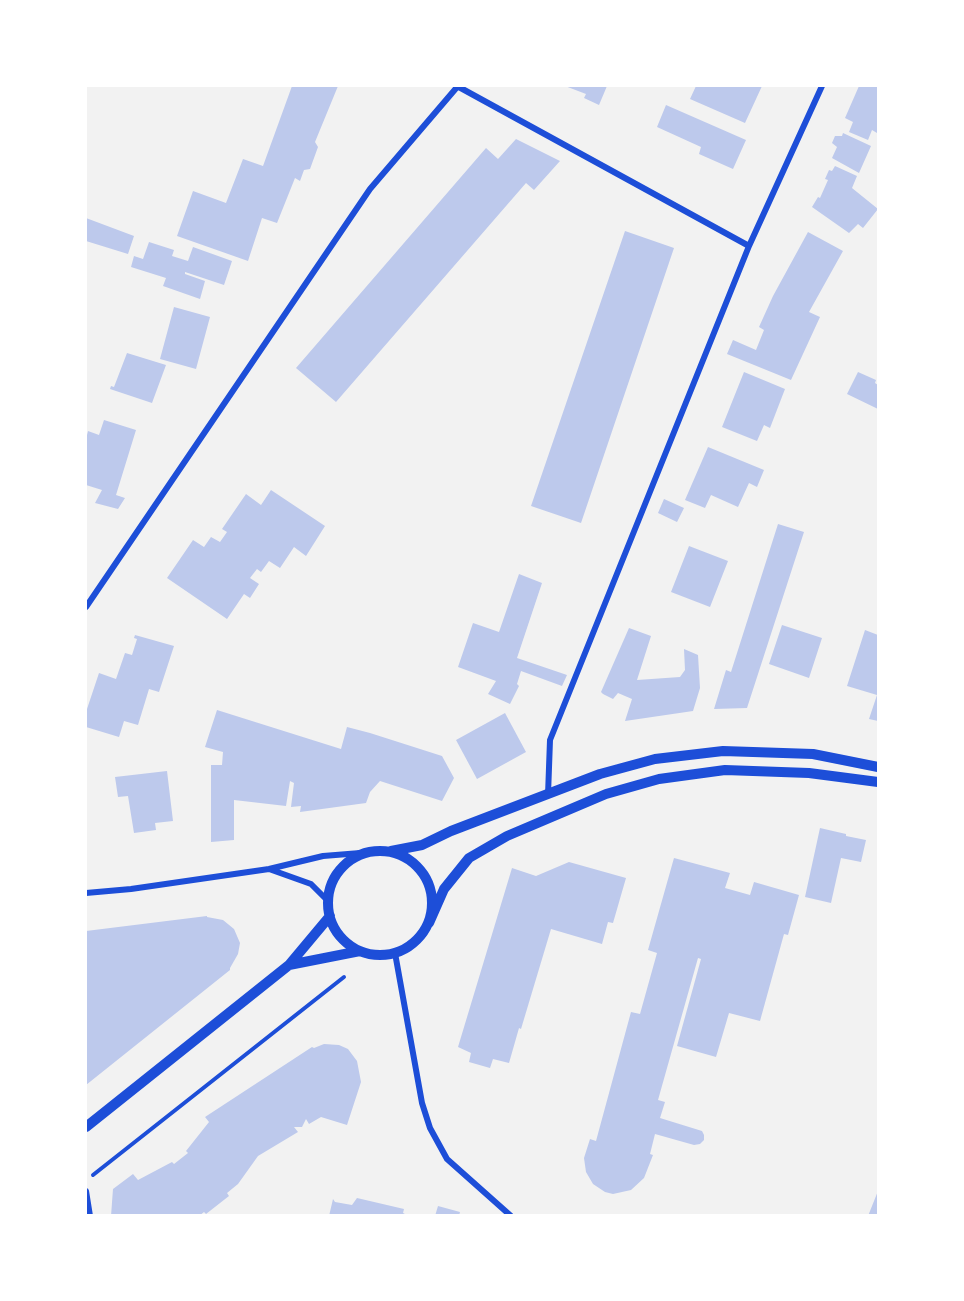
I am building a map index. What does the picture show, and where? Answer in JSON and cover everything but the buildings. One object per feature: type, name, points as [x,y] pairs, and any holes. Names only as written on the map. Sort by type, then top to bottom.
[{"type":"street","points":[[86,607],[370,189],[458,86],[749,246]]},
{"type":"street","points":[[548,795],[550,740],[749,246],[822,86]]},
{"type":"street","points":[[86,893],[131,889],[269,869],[322,856],[391,851],[422,845],[451,831],[600,774],[655,759],[723,751],[813,754],[879,766]]},
{"type":"street","points":[[373,852],[356,857],[342,868],[332,883],[328,901],[330,916],[337,933],[360,951],[376,955],[395,953],[409,947],[421,937],[444,889],[469,858],[507,836],[606,794],[659,779],[725,770],[809,773],[879,782]]},
{"type":"street","points":[[391,851],[408,859],[422,872],[430,887],[433,905],[429,922]]},
{"type":"street","points":[[269,869],[311,884],[328,901]]},
{"type":"street","points":[[86,1126],[289,965],[330,916]]},
{"type":"street","points":[[289,965],[360,951]]},
{"type":"street","points":[[395,953],[422,1103],[430,1128],[447,1159],[511,1215]]},
{"type":"street","points":[[86,1191],[90,1215]]},
{"type":"path","points":[[91,1176],[347,975]]}]
